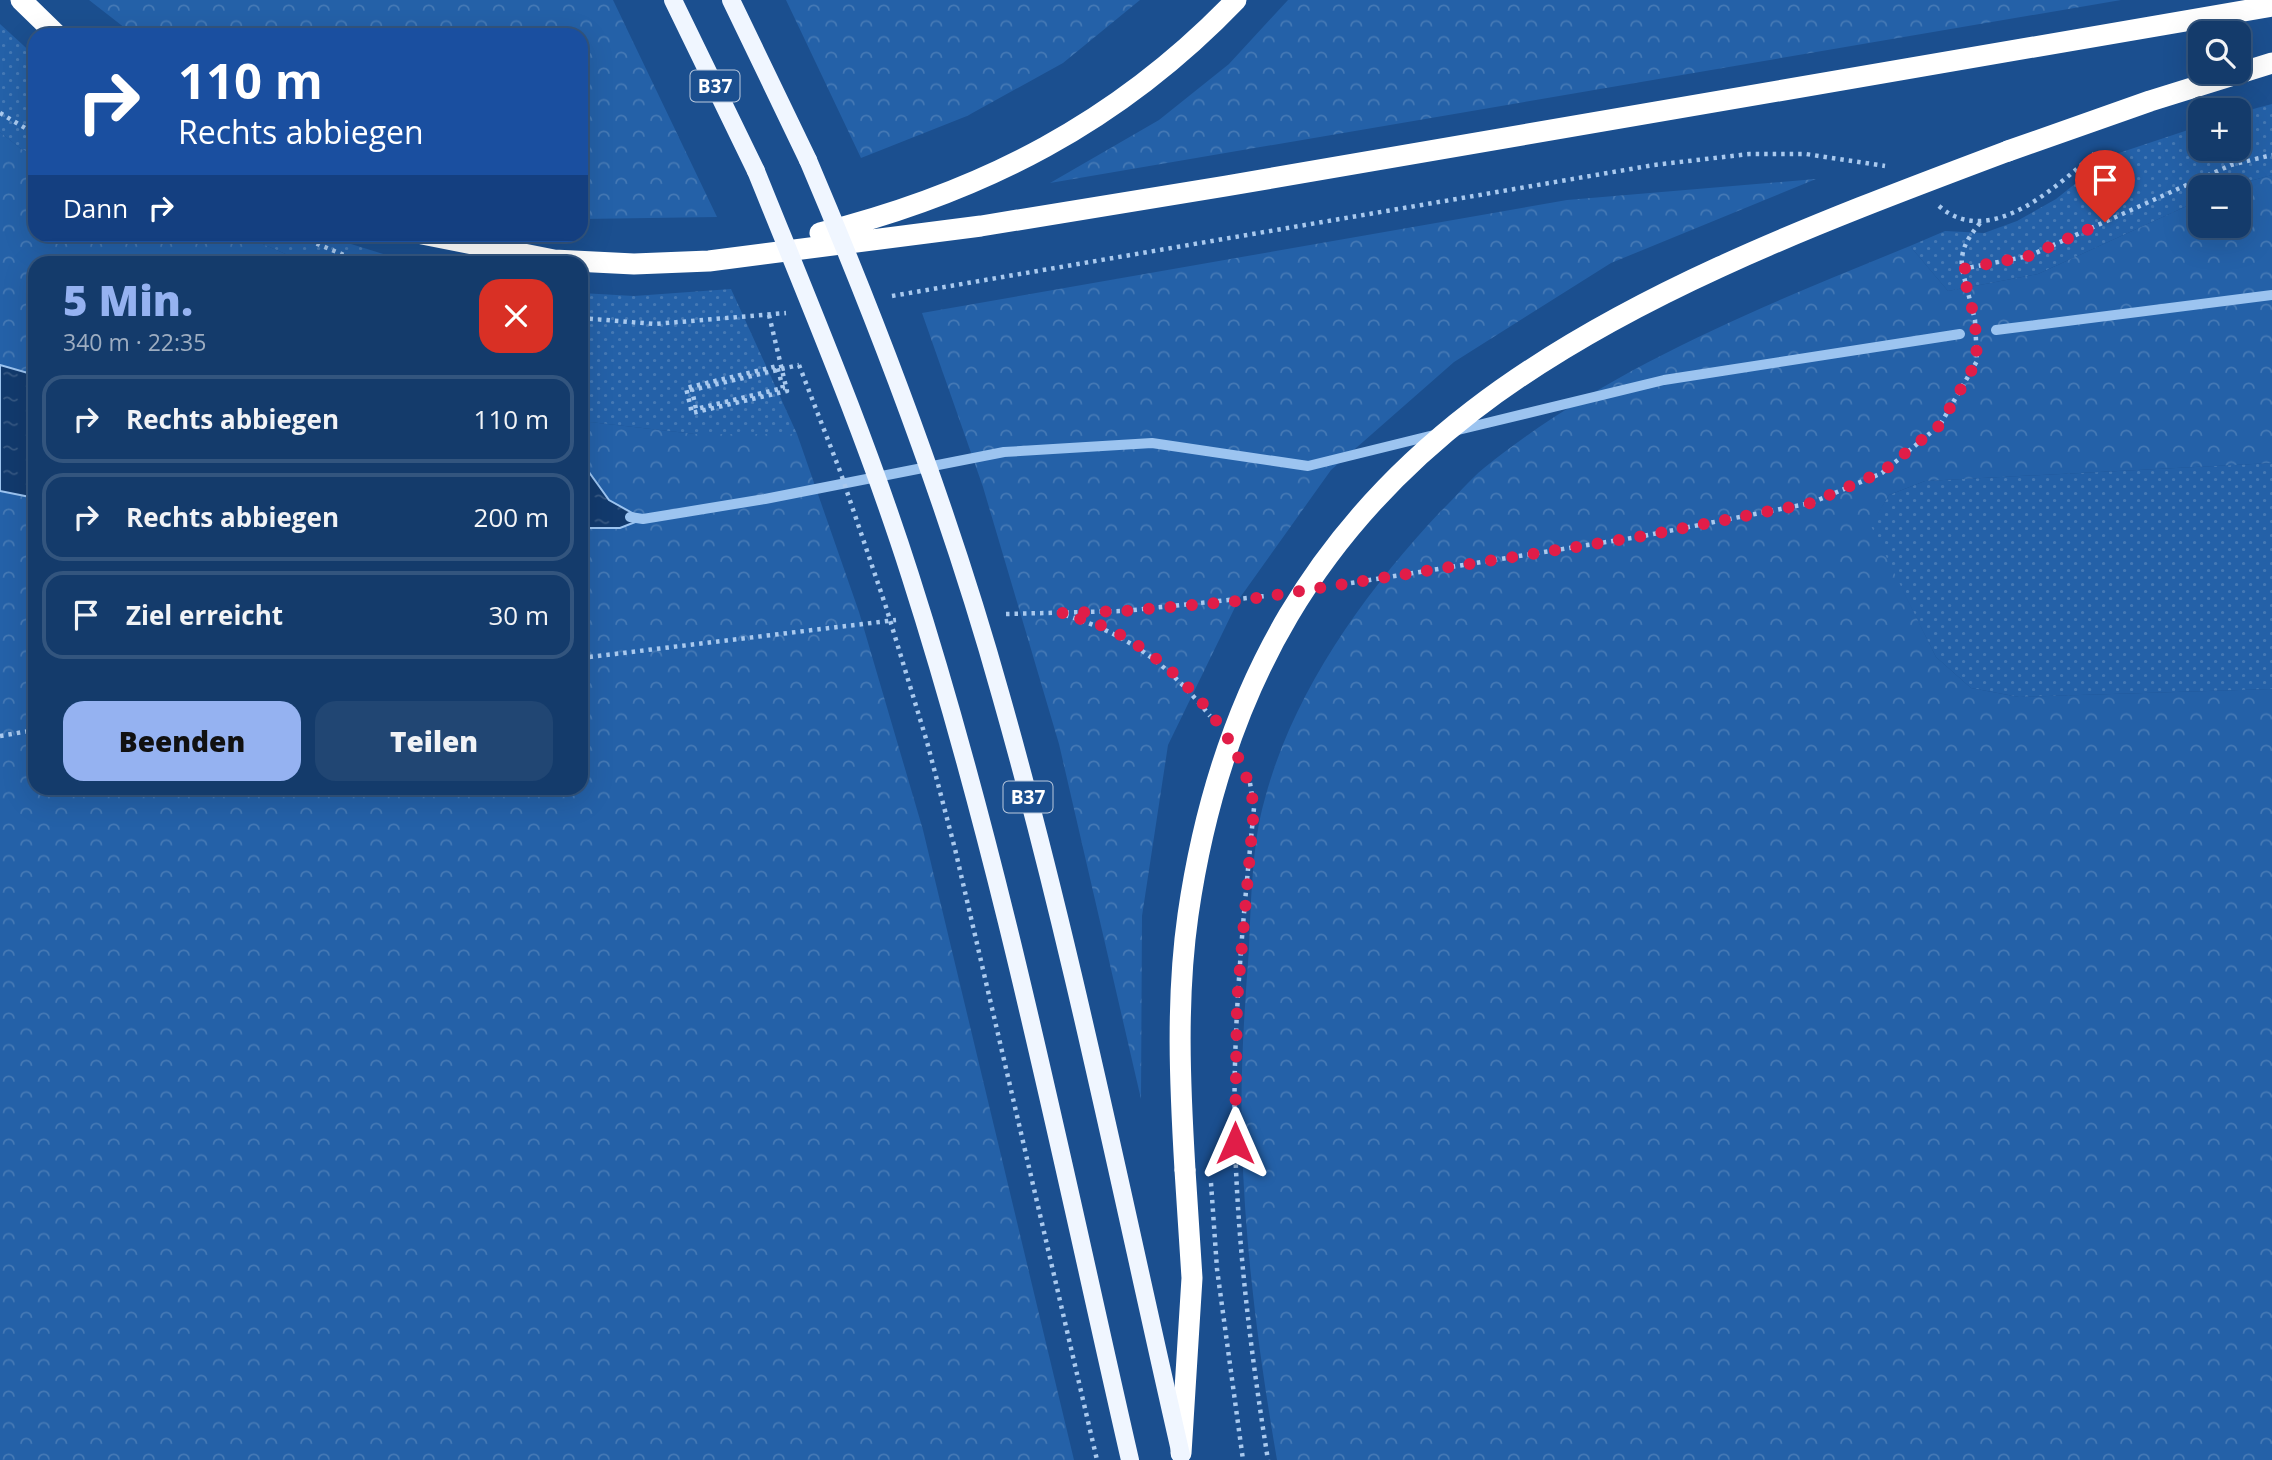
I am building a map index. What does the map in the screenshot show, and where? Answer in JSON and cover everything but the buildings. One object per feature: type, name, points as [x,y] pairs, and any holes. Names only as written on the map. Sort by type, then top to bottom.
[{"type":"highway","points":[[21,0],[50,28]]},
{"type":"highway","points":[[709,261],[884,216],[972,184],[1055,144],[1130,94],[1200,37],[1236,0]]},
{"type":"highway","points":[[588,262],[634,264],[709,261],[981,226],[2272,6]]},
{"type":"highway","points":[[1182,1457],[1192,1278],[1180,1085],[1187,917],[1209,804],[1245,697],[1295,602],[1356,518],[1423,449],[1507,383],[1595,328],[1720,265],[1854,209],[2008,150],[2272,63]]},
{"type":"highway","points":[[463,242],[534,256]]},
{"type":"main road","name":"B37","points":[[673,0],[756,172],[863,437],[910,575],[999,886],[1130,1460]]},
{"type":"main road","name":"B37","points":[[731,0],[808,160],[893,370],[953,540],[1001,695],[1048,876],[1182,1457]]},
{"type":"path","points":[[0,113],[28,130]]},
{"type":"path","points":[[1929,198],[1962,221],[1981,223],[2014,212],[2037,198],[2102,146]]},
{"type":"path","points":[[891,296],[1654,165],[1749,154],[1806,154],[1879,163],[1890,168]]},
{"type":"path","points":[[1962,269],[2029,256],[2231,165],[2272,155]]},
{"type":"path","points":[[1928,210],[1954,200]]},
{"type":"path","points":[[1347,583],[1638,537],[1811,503],[1882,472],[1940,425],[1977,361],[1975,320],[1961,257],[1966,240],[1981,223]]},
{"type":"path","points":[[312,242],[346,256]]},
{"type":"path","points":[[588,319],[655,324],[796,311]]},
{"type":"path","points":[[769,315],[775,341],[778,353],[781,366],[784,378],[787,391],[692,413],[687,388],[778,366],[780,377],[783,388],[696,409],[692,390],[773,371],[786,368],[799,365],[840,471],[886,607],[955,849],[1097,1460]]},
{"type":"path","points":[[993,615],[1124,611],[1279,594]]},
{"type":"path","points":[[1061,613],[1103,626],[1142,649],[1175,676],[1215,722]]},
{"type":"path","points":[[588,657],[899,620]]},
{"type":"path","points":[[0,736],[28,731]]},
{"type":"path","points":[[1246,774],[1254,808],[1237,1002],[1235,1143],[1242,1266],[1268,1460]]},
{"type":"path","points":[[1210,1179],[1217,1269],[1243,1460]]},
{"type":"green space","points":[[89,0],[613,0],[717,217],[588,219],[588,28],[125,28]]},
{"type":"green space","points":[[786,0],[1140,0],[1063,63],[967,116],[861,158]]},
{"type":"green space","points":[[1288,0],[2121,0],[1050,183],[1159,120],[1229,64]]},
{"type":"green space","points":[[0,24],[28,50],[28,152],[0,132]]},
{"type":"green space","points":[[2272,104],[2272,175],[2251,181],[2251,175],[2188,175],[2188,205],[2038,274],[1948,291],[1910,246],[1945,231],[1984,233],[2017,221],[2056,199],[2110,156],[2188,130],[2188,161],[2251,161],[2251,110]]},
{"type":"green space","points":[[0,132],[28,152],[28,242],[258,242],[290,256],[28,256],[28,373],[0,365]]},
{"type":"green space","points":[[2272,175],[2272,463],[1925,481],[1889,495],[1871,526],[1936,657],[1971,688],[2019,697],[2272,689],[2272,1460],[1277,1460],[1254,1302],[1242,1143],[1243,1046],[1255,855],[1264,802],[1276,762],[1293,722],[1334,646],[1384,576],[1472,478],[1532,432],[1635,369],[1744,316],[1910,246],[1948,291],[2038,274],[2188,205],[2188,238],[2251,238],[2251,181]]},
{"type":"green space","points":[[1816,179],[1611,263],[1454,362],[1331,470],[1239,599],[1168,745],[1142,916],[1141,1099],[1059,744],[983,487],[922,313],[1567,200]]},
{"type":"green space","points":[[258,242],[345,242],[390,256],[290,256]]},
{"type":"green space","points":[[731,289],[797,434],[695,434],[588,422],[588,293],[634,296]]},
{"type":"green space","points":[[588,422],[695,434],[797,434],[859,612],[923,830],[1074,1460],[0,1460],[0,491],[28,497],[28,795],[588,795],[588,528],[620,528],[608,500],[588,471]]},
{"type":"green space","points":[[2272,463],[2272,689],[2019,697],[1971,688],[1936,657],[1870,526],[1889,495],[1925,481]]},
{"type":"water","points":[[0,365],[28,373],[28,497],[0,491]]},
{"type":"water","points":[[588,471],[609,500],[643,519],[620,528],[588,528]]},
{"type":"waterway","points":[[1996,330],[2272,295]]},
{"type":"waterway","points":[[1458,430],[1664,380],[1960,334]]},
{"type":"waterway","points":[[630,517],[643,519],[765,499],[1004,452],[1152,443],[1308,466],[1442,433]]},
{"type":"route","points":[[1235,1143],[1237,1002],[1254,808],[1250,782],[1223,733],[1175,676],[1142,649],[1103,626],[1061,613],[1124,611],[1238,601],[1638,537],[1811,503],[1882,472],[1940,425],[1977,361],[1975,320],[1962,269],[2029,256],[2105,222]]}]
